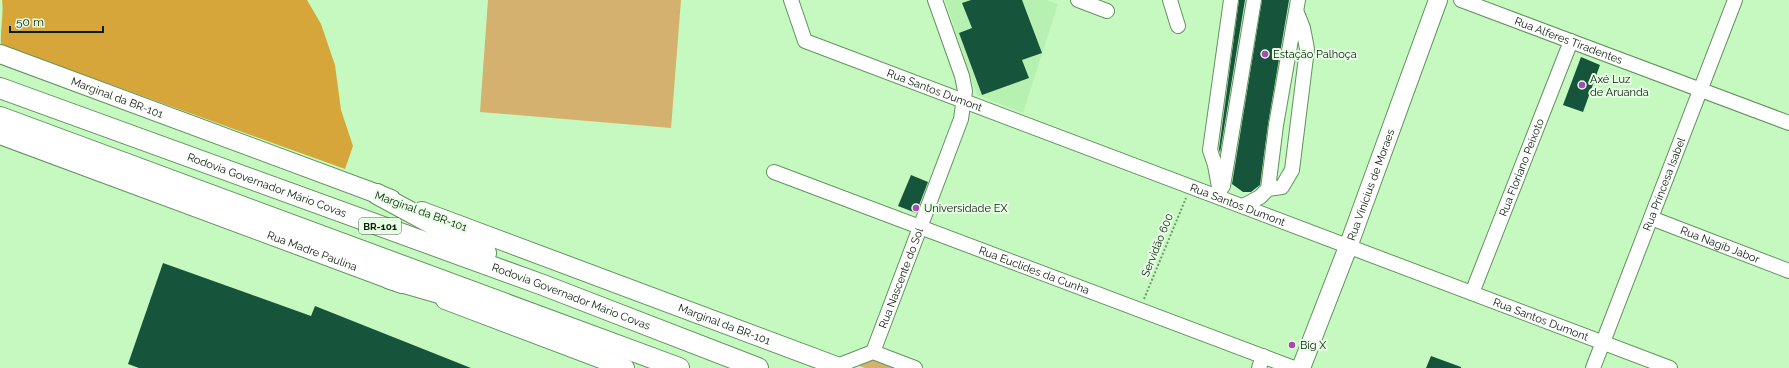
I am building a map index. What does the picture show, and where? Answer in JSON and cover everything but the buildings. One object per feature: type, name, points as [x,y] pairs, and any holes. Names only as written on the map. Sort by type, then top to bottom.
[{"type":"highway","name":"Rodovia Governador Mário Covas","points":[[0,88],[544,285],[758,368]]},
{"type":"highway","name":"BR-101","points":[[0,117],[680,368]]},
{"type":"highway","points":[[377,194],[544,285]]},
{"type":"highway","points":[[390,280],[479,304],[555,321]]},
{"type":"main road","name":"Rua Vinícius de Moraes","points":[[1300,368],[1348,247],[1438,0]]},
{"type":"main road","name":"Marginal da BR-101","points":[[5,56],[839,367]]},
{"type":"main road","name":"Rua Madre Paulina","points":[[0,135],[625,368]]},
{"type":"main road","points":[[561,343],[596,368]]},
{"type":"street","name":"Rua Santos Dumont","points":[[791,0],[805,41],[1670,368]]},
{"type":"street","name":"Rua Nascente do Sol","points":[[873,352],[961,119],[965,91],[962,76],[935,0]]},
{"type":"street","points":[[1078,0],[1107,11]]},
{"type":"street","points":[[1170,0],[1178,26]]},
{"type":"street","points":[[1221,198],[1216,165],[1210,150],[1231,0]]},
{"type":"street","points":[[1221,198],[1254,0]]},
{"type":"street","name":"Rua Alferes Tiradentes","points":[[1461,0],[1789,123]]},
{"type":"street","name":"Rua Princesa Isabel","points":[[1593,368],[1735,0]]},
{"type":"street","points":[[1268,189],[1276,125],[1298,6]]},
{"type":"street","points":[[1243,206],[1260,197],[1268,189],[1282,187],[1292,170],[1307,49],[1298,6]]},
{"type":"street","name":"Rua Floriano Peixoto","points":[[1472,293],[1571,41]]},
{"type":"street","name":"Rua Euclides da Cunha","points":[[774,172],[1140,310],[1261,362],[1294,368]]},
{"type":"street","name":"Rua Nagib Jabor","points":[[1651,218],[1789,272]]},
{"type":"street","points":[[839,367],[873,352],[914,368]]},
{"type":"path","name":"Servidão 600","points":[[1140,310],[1157,264],[1191,187]]},
{"type":"shaded area","points":[[2,0],[307,0],[321,24],[335,65],[341,110],[353,146],[345,169],[1,45],[3,11]]},
{"type":"shaded area","points":[[488,0],[681,0],[671,128],[480,112]]},
{"type":"shaded area","points":[[945,0],[1047,0],[1058,4],[1023,113],[977,95]]},
{"type":"shaded area","points":[[876,357],[905,368],[865,368],[854,364]]},
{"type":"place","name":"Estação Palhoça","points":[[1265,54]]},
{"type":"place","name":"Axé Luz de Aruanda","points":[[1582,85]]},
{"type":"place","name":"Universidade EX","points":[[916,208]]},
{"type":"place","name":"Big X","points":[[1292,345]]}]
